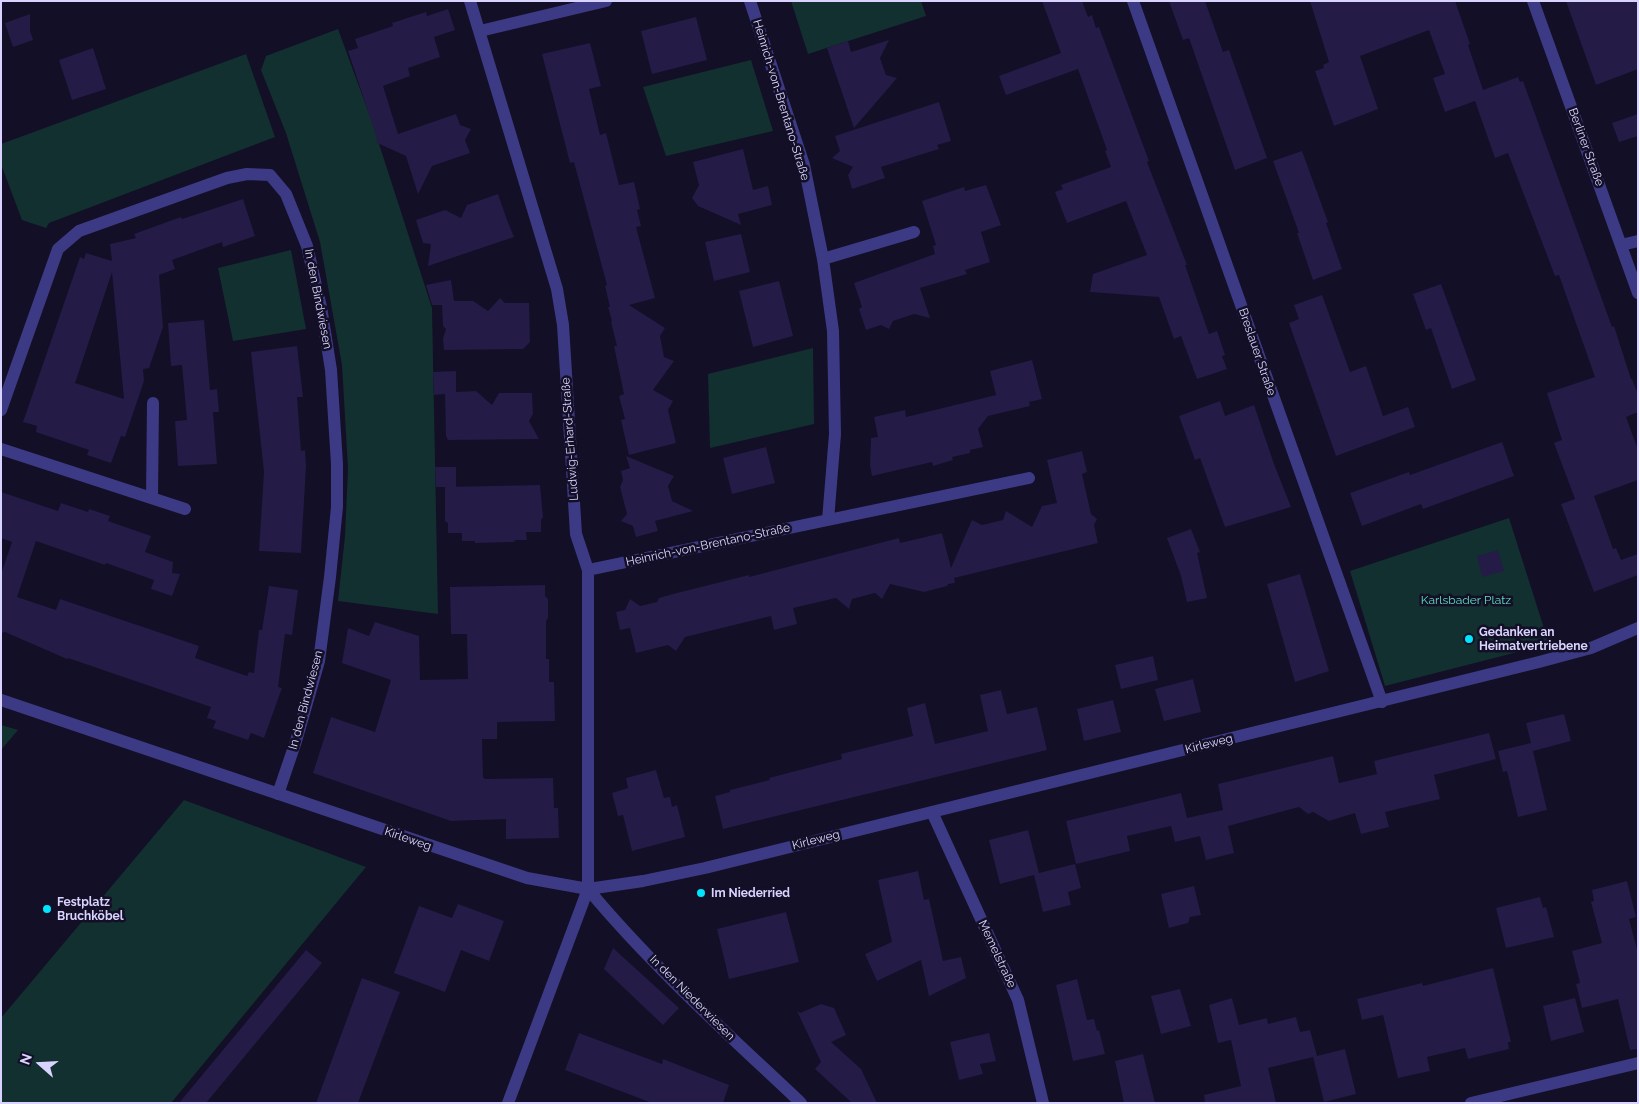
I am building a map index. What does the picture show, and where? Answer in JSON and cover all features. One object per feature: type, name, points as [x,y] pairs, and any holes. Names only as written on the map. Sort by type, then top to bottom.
[{"type":"street","name":"Ludwig-Erhard-Straße","points":[[470,1],[557,289],[563,325],[576,534],[588,570],[588,889]]},
{"type":"street","points":[[480,31],[606,1]]},
{"type":"street","name":"Heinrich-von-Brentano-Straße","points":[[750,1],[804,165],[823,259],[833,331],[835,434],[828,520]]},
{"type":"street","name":"Breslauer Straße","points":[[1133,1],[1382,702]]},
{"type":"street","name":"Berliner Straße","points":[[1533,1],[1638,293]]},
{"type":"street","name":"In den Bindwiesen","points":[[1,410],[58,249],[79,230],[227,178],[247,174],[270,176],[286,194],[307,246],[321,307],[331,370],[337,464],[337,498],[330,577],[319,661],[278,794]]},
{"type":"street","points":[[823,259],[914,232]]},
{"type":"street","points":[[1621,245],[1638,240]]},
{"type":"street","points":[[152,498],[153,402]]},
{"type":"street","points":[[1,449],[185,508]]},
{"type":"street","name":"Heinrich-von-Brentano-Straße","points":[[588,570],[1029,478]]},
{"type":"street","name":"Kirleweg","points":[[1,700],[527,878],[588,889],[705,868],[1382,702],[1582,650],[1638,628]]},
{"type":"street","name":"Memelstraße","points":[[932,812],[1018,1000],[1043,1103]]},
{"type":"street","points":[[508,1103],[588,889]]},
{"type":"street","name":"In den Niederwiesen","points":[[588,889],[617,922],[692,999],[801,1103]]},
{"type":"street","points":[[1471,1103],[1638,1063]]},
{"type":"green space","points":[[791,1],[921,1],[926,16],[808,54]]},
{"type":"green space","points":[[338,29],[371,119],[432,308],[438,614],[338,601],[345,536],[348,469],[342,365],[320,242],[286,133],[261,70],[266,56]]},
{"type":"green space","points":[[246,54],[275,137],[49,223],[46,228],[22,220],[1,164],[1,144]]},
{"type":"green space","points":[[751,60],[773,131],[666,156],[643,87]]},
{"type":"green space","points":[[291,250],[306,329],[233,341],[218,268]]},
{"type":"green space","points":[[813,348],[814,424],[710,448],[708,374]]},
{"type":"green space","name":"Karlsbader Platz","points":[[1509,518],[1549,644],[1385,686],[1350,571]]},
{"type":"green space","points":[[1,725],[18,730],[1,750]]},
{"type":"green space","points":[[184,800],[366,867],[171,1103],[1,1103],[1,1018]]},
{"type":"building","points":[[1042,1],[1082,1],[1088,17],[1092,15],[1096,28],[1099,27],[1149,161],[1147,162],[1187,265],[1185,265],[1209,334],[1217,331],[1225,355],[1222,356],[1227,369],[1197,379],[1181,336],[1174,339],[1159,297],[1090,292],[1093,274],[1147,255],[1126,201],[1067,223],[1055,192],[1063,189],[1061,185],[1111,167],[1105,151],[1107,150],[1078,69],[1006,95],[999,76],[1061,53]]},
{"type":"building","points":[[1169,1],[1205,1],[1223,52],[1229,50],[1267,158],[1235,170],[1189,38],[1183,40]]},
{"type":"building","points":[[1310,1],[1455,1],[1483,90],[1518,77],[1520,82],[1523,81],[1638,394],[1638,412],[1626,417],[1638,450],[1638,480],[1594,496],[1613,549],[1616,548],[1621,560],[1638,554],[1638,575],[1594,592],[1561,504],[1575,499],[1554,443],[1562,440],[1547,393],[1595,377],[1559,275],[1555,276],[1508,153],[1495,158],[1475,101],[1445,112],[1433,78],[1445,74],[1429,30],[1360,56],[1378,109],[1334,126],[1315,71],[1324,68],[1323,65],[1329,62]]},
{"type":"building","points":[[1566,1],[1638,1],[1638,69],[1596,85]]},
{"type":"building","points":[[448,9],[455,30],[434,37],[440,57],[408,68],[410,76],[383,86],[398,134],[456,114],[460,125],[471,129],[465,140],[470,153],[432,166],[418,194],[406,156],[375,142],[378,141],[348,51],[358,48],[355,39],[393,26],[392,23],[426,12],[427,16]]},
{"type":"building","points":[[30,14],[30,31],[33,40],[13,47],[5,23]]},
{"type":"building","points":[[696,17],[707,60],[652,74],[641,31]]},
{"type":"building","points":[[889,40],[880,58],[886,75],[897,78],[854,128],[827,48],[848,41],[851,52]]},
{"type":"building","points":[[590,43],[601,86],[589,89],[600,135],[606,133],[619,185],[634,182],[640,209],[637,210],[641,226],[636,227],[655,298],[629,305],[665,328],[660,336],[664,357],[674,361],[653,390],[673,401],[668,410],[676,443],[629,455],[621,420],[625,419],[619,396],[624,394],[614,346],[617,346],[608,307],[610,307],[605,286],[607,285],[574,162],[570,163],[542,54]]},
{"type":"building","points":[[93,48],[106,89],[72,100],[59,60]]},
{"type":"building","points":[[939,102],[951,141],[937,145],[939,149],[881,167],[885,178],[852,189],[848,175],[853,167],[832,158],[840,151],[835,136]]},
{"type":"building","points":[[1638,114],[1638,136],[1619,142],[1612,123]]},
{"type":"building","points":[[743,149],[753,190],[768,186],[772,205],[738,214],[741,225],[698,206],[692,198],[699,185],[693,162]]},
{"type":"building","points":[[1302,151],[1328,222],[1326,223],[1342,269],[1313,280],[1297,233],[1299,233],[1273,161]]},
{"type":"building","points":[[986,185],[1001,225],[981,232],[990,262],[965,270],[967,274],[920,288],[930,318],[914,314],[893,321],[889,329],[881,325],[866,330],[859,309],[862,307],[854,283],[935,254],[933,246],[936,245],[922,201],[964,187],[965,191]]},
{"type":"building","points":[[498,194],[514,237],[428,266],[431,244],[423,243],[416,220],[445,210],[461,218],[467,205]]},
{"type":"building","points":[[243,199],[255,236],[223,247],[222,242],[172,260],[175,269],[159,275],[163,327],[149,368],[143,369],[144,381],[125,437],[121,436],[111,463],[87,455],[89,450],[36,432],[37,426],[23,422],[80,257],[84,259],[86,253],[112,261],[110,244],[136,238],[134,234],[181,217],[182,219]],"holes":[[[112,272],[124,399],[75,383]]]},
{"type":"building","points":[[741,234],[750,272],[714,281],[705,242]]},
{"type":"building","points":[[451,280],[454,301],[473,301],[488,311],[500,298],[505,303],[529,303],[530,342],[523,349],[444,350],[443,338],[446,329],[443,326],[442,305],[432,305],[426,285]]},
{"type":"building","points":[[779,281],[793,336],[753,347],[739,291]]},
{"type":"building","points":[[1441,284],[1476,380],[1452,389],[1431,328],[1426,330],[1413,294]]},
{"type":"building","points":[[1322,295],[1350,372],[1366,366],[1383,416],[1408,407],[1415,427],[1336,456],[1289,323],[1299,319],[1294,305]]},
{"type":"building","points":[[204,320],[210,390],[217,389],[219,412],[213,412],[217,464],[178,466],[175,421],[187,420],[182,365],[171,366],[168,323]]},
{"type":"building","points":[[297,346],[303,397],[297,397],[301,451],[305,450],[306,466],[301,553],[259,551],[264,472],[251,352]]},
{"type":"building","points":[[1032,360],[1042,399],[1029,402],[1030,406],[988,416],[978,429],[983,447],[970,450],[970,453],[952,457],[953,460],[933,466],[932,462],[872,476],[870,465],[871,438],[878,437],[874,417],[905,410],[906,417],[996,395],[990,371]]},
{"type":"building","points":[[456,371],[456,392],[476,391],[492,405],[499,393],[532,393],[533,414],[529,421],[539,439],[448,440],[446,436],[445,394],[434,395],[433,372]]},
{"type":"building","points":[[1220,401],[1225,416],[1254,405],[1291,507],[1225,527],[1200,458],[1195,460],[1179,416]]},
{"type":"building","points":[[1502,442],[1514,476],[1423,509],[1421,504],[1362,526],[1350,493],[1409,472],[1410,475]]},
{"type":"building","points":[[766,447],[775,483],[732,494],[723,458]]},
{"type":"building","points":[[1082,451],[1087,472],[1082,474],[1091,514],[1097,519],[1094,525],[1098,543],[954,578],[955,583],[924,592],[890,584],[882,599],[875,593],[852,599],[849,609],[836,598],[793,608],[797,624],[774,630],[771,616],[685,637],[676,651],[668,645],[636,653],[630,628],[620,630],[616,612],[625,610],[630,599],[640,606],[657,602],[659,598],[673,594],[749,575],[749,577],[899,538],[900,543],[942,533],[951,568],[972,520],[982,525],[1003,520],[1006,511],[1032,527],[1042,506],[1057,503],[1047,460]]},
{"type":"building","points":[[626,456],[674,476],[668,486],[672,501],[693,511],[655,521],[658,531],[636,537],[633,526],[621,521],[627,514],[620,487],[623,480],[621,471],[630,468]]},
{"type":"building","points":[[435,467],[456,467],[456,487],[436,487]]},
{"type":"building","points":[[540,485],[543,517],[541,520],[541,532],[526,532],[527,540],[475,543],[475,541],[462,541],[462,533],[448,533],[448,523],[445,521],[445,487]]},
{"type":"building","points":[[1,492],[58,511],[61,503],[88,512],[89,509],[110,516],[108,521],[151,536],[145,552],[173,562],[172,573],[180,574],[172,596],[151,589],[154,580],[36,541],[17,597],[56,610],[60,599],[199,646],[195,658],[247,676],[249,672],[254,673],[259,630],[262,630],[269,586],[298,590],[292,635],[285,634],[278,687],[282,688],[264,738],[251,733],[248,740],[213,728],[216,721],[207,718],[211,707],[67,659],[5,632],[1,633],[1,574],[12,542],[1,538]]},
{"type":"building","points":[[1191,529],[1200,552],[1197,553],[1207,598],[1187,602],[1181,576],[1167,538]]},
{"type":"building","name":"Karlsbader Platz","points":[[1498,550],[1504,571],[1482,577],[1477,556]]},
{"type":"building","points":[[1300,574],[1329,671],[1295,682],[1267,584]]},
{"type":"building","points":[[545,585],[545,596],[548,599],[546,659],[549,659],[549,682],[554,682],[555,721],[497,722],[497,739],[482,739],[483,777],[485,779],[553,778],[554,808],[558,808],[559,838],[506,839],[506,819],[451,821],[313,773],[331,717],[375,732],[391,680],[342,663],[348,628],[369,636],[375,622],[419,636],[420,680],[468,679],[467,634],[451,634],[450,587]]},
{"type":"building","points":[[1153,656],[1158,680],[1121,689],[1115,665]]},
{"type":"building","points":[[1193,679],[1201,712],[1164,721],[1155,689]]},
{"type":"building","points":[[1001,690],[1007,714],[1037,707],[1047,750],[723,829],[715,796],[730,792],[730,790],[770,780],[769,778],[842,759],[841,754],[913,736],[907,708],[925,703],[935,744],[988,731],[980,695]]},
{"type":"building","points":[[1113,700],[1121,732],[1084,741],[1077,709]]},
{"type":"building","points":[[1564,714],[1571,741],[1533,751],[1547,810],[1518,817],[1507,771],[1503,772],[1498,751],[1531,743],[1526,723]]},
{"type":"building","points":[[1489,733],[1496,759],[1434,775],[1440,799],[1385,812],[1389,827],[1361,834],[1355,813],[1329,821],[1313,812],[1308,814],[1299,807],[1228,826],[1234,853],[1206,860],[1200,836],[1175,842],[1171,826],[1127,836],[1130,851],[1076,864],[1066,821],[1181,793],[1187,818],[1223,810],[1218,784],[1333,756],[1339,783],[1377,774],[1374,761]]},
{"type":"building","points":[[656,770],[664,798],[670,797],[672,807],[677,805],[685,837],[632,851],[623,815],[618,816],[612,793],[628,788],[626,778]]},
{"type":"building","points":[[1028,830],[1039,873],[1075,864],[1081,888],[1068,892],[1071,905],[1043,912],[1034,875],[1000,884],[989,840]]},
{"type":"building","points":[[918,871],[924,900],[929,899],[943,961],[961,957],[966,978],[929,996],[921,960],[877,981],[865,954],[892,942],[878,880]]},
{"type":"building","points":[[1627,881],[1636,917],[1629,919],[1638,953],[1638,1049],[1630,1050],[1618,999],[1582,1008],[1576,984],[1580,983],[1572,951],[1602,943],[1591,902],[1594,901],[1592,890]]},
{"type":"building","points":[[1194,886],[1201,915],[1190,917],[1188,923],[1169,928],[1161,894]]},
{"type":"building","points":[[1540,897],[1543,908],[1546,907],[1554,937],[1506,948],[1496,908]]},
{"type":"building","points":[[458,904],[504,921],[489,961],[461,950],[445,992],[394,973],[419,906],[452,918]]},
{"type":"building","points":[[786,912],[799,962],[729,979],[717,929]]},
{"type":"building","points":[[613,948],[679,1008],[663,1025],[604,969]]},
{"type":"building","points":[[306,950],[322,963],[206,1103],[179,1103]]},
{"type":"building","points":[[1493,968],[1511,1042],[1508,1042],[1509,1049],[1468,1059],[1465,1048],[1427,1057],[1430,1071],[1398,1078],[1383,1015],[1362,1020],[1357,999],[1422,983],[1423,986]]},
{"type":"building","points":[[362,978],[400,992],[358,1103],[316,1103]]},
{"type":"building","points":[[1077,979],[1087,1020],[1094,1019],[1105,1054],[1073,1061],[1056,985]]},
{"type":"building","points":[[1180,989],[1191,1026],[1161,1034],[1151,996]]},
{"type":"building","points":[[1232,998],[1239,1025],[1267,1018],[1268,1024],[1296,1017],[1300,1032],[1310,1030],[1317,1056],[1345,1049],[1356,1094],[1324,1102],[1313,1057],[1268,1068],[1276,1103],[1205,1103],[1204,1095],[1241,1086],[1231,1040],[1218,1043],[1209,1005]]},
{"type":"building","points":[[1575,998],[1584,1032],[1551,1041],[1543,1006]]},
{"type":"building","points":[[821,1004],[834,1008],[846,1035],[831,1042],[861,1069],[877,1103],[852,1103],[815,1069],[821,1062],[797,1011],[800,1013]]},
{"type":"building","points":[[579,1033],[662,1064],[663,1059],[729,1085],[723,1103],[652,1103],[565,1070]]},
{"type":"building","points":[[989,1033],[996,1061],[980,1064],[983,1074],[959,1080],[950,1042]]},
{"type":"building","points":[[1143,1054],[1155,1103],[1124,1103],[1115,1061]]},
{"type":"place","name":"Gedanken an Heimatvertriebene","points":[[1469,639]]},
{"type":"place","name":"Im Niederried","points":[[701,893]]},
{"type":"place","name":"Festplatz Bruchköbel","points":[[47,909]]}]
